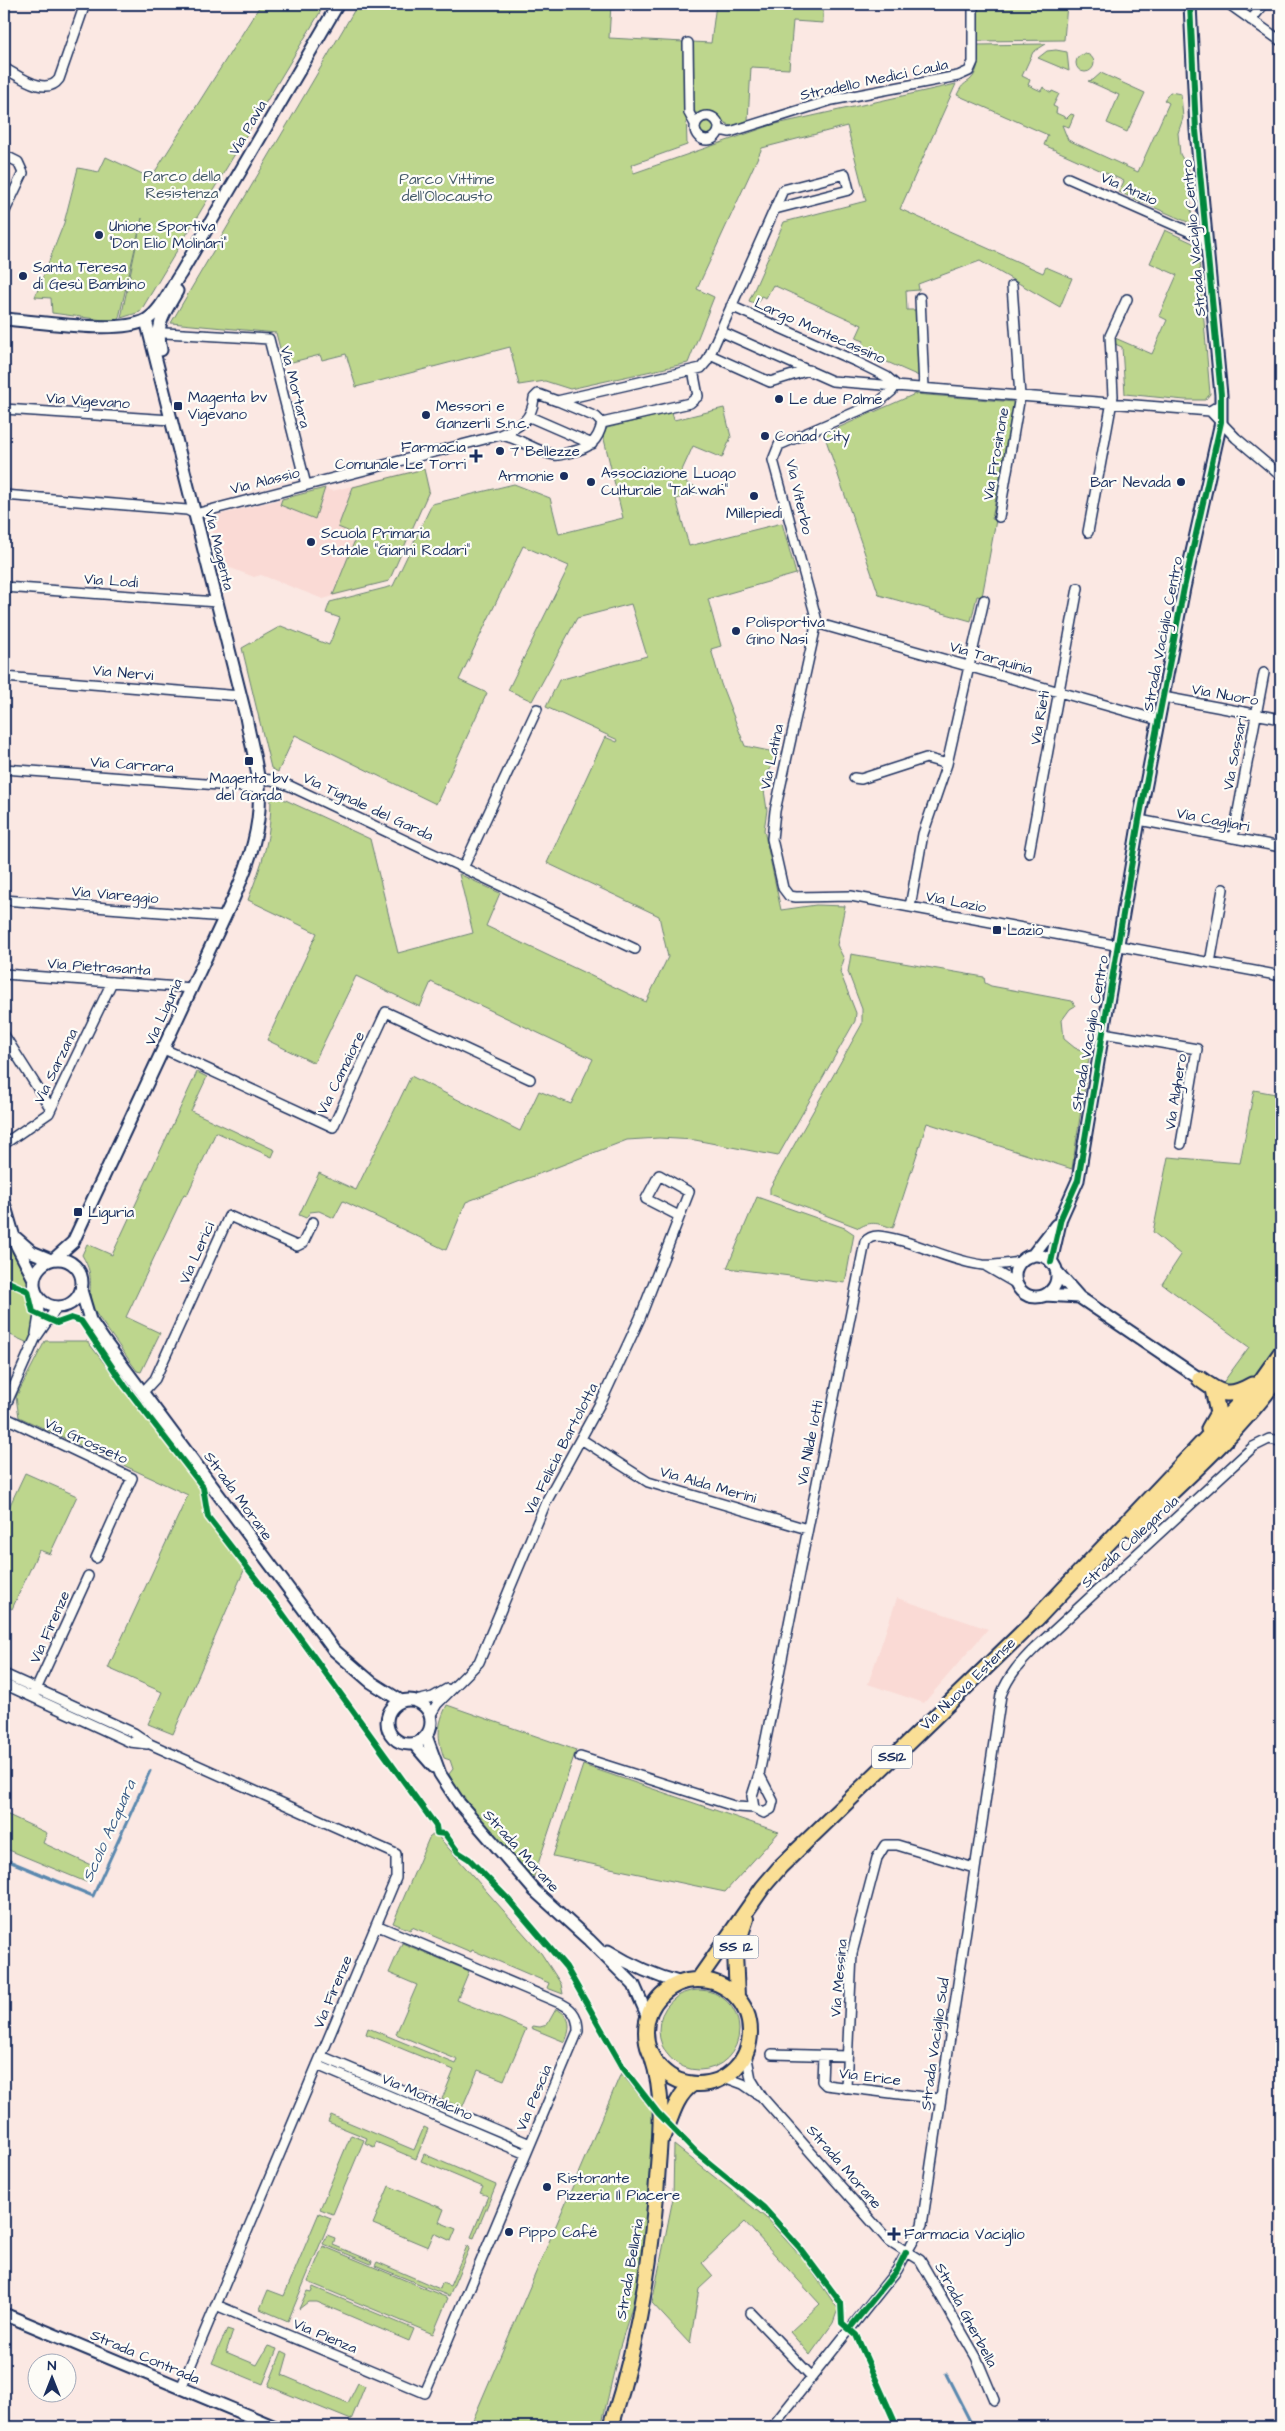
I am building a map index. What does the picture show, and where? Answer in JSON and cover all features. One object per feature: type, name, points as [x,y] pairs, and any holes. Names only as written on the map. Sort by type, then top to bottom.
[{"type":"highway","name":"Via Nuova Estense","points":[[1036,1619],[1262,1380],[1281,1353]]},
{"type":"highway","name":"Via Nuova Estense","points":[[1036,1619],[1206,1459],[1262,1399],[1281,1373]]},
{"type":"highway","points":[[1200,1379],[1213,1389],[1226,1394],[1237,1394],[1262,1380]]},
{"type":"highway","points":[[1199,1446],[1218,1413],[1213,1389]]},
{"type":"main road","name":"Via Nuova Estense","points":[[698,1980],[754,1900],[782,1866],[1036,1619]]},
{"type":"main road","name":"Via Nuova Estense","points":[[737,1997],[735,1952],[754,1900]]},
{"type":"main road","points":[[698,1980],[723,1986],[737,1997],[743,2005],[750,2024],[750,2034],[746,2053],[737,2067],[714,2082],[693,2084],[670,2076],[652,2058],[646,2033],[648,2016],[652,2007],[665,1992],[682,1983],[698,1980]]},
{"type":"main road","name":"Strada Bellaria","points":[[611,2427],[621,2395],[651,2251],[660,2146],[661,2092],[652,2058]]},
{"type":"main road","name":"Strada Bellaria","points":[[660,2146],[676,2105],[686,2088],[693,2084]]},
{"type":"main road","name":"Strada Bellaria","points":[[619,2427],[621,2395]]},
{"type":"street","points":[[4,68],[36,84],[50,87],[55,85],[59,79],[85,4]]},
{"type":"street","name":"Via Pavia","points":[[146,320],[154,314],[180,273],[338,4]]},
{"type":"street","name":"Stradello Medici Caula","points":[[720,130],[730,132],[832,100],[958,76],[968,71],[973,62],[973,4]]},
{"type":"street","name":"Strada Vaciglio Centro","points":[[1032,1256],[1061,1218],[1078,1180],[1139,820],[1158,720],[1221,422],[1221,404],[1196,130],[1190,4]]},
{"type":"street","points":[[1230,4],[1281,41]]},
{"type":"street","points":[[1251,20],[1264,4]]},
{"type":"street","points":[[688,43],[690,113],[695,124],[695,131],[698,137],[704,140],[711,140],[717,136],[720,130],[718,123],[713,118],[706,116],[700,118],[695,124]]},
{"type":"street","points":[[4,155],[18,162],[23,173],[4,213]]},
{"type":"street","name":"Largo Montecassino","points":[[710,355],[782,190],[845,174],[849,190],[775,208]]},
{"type":"street","name":"Via Anzio","points":[[1068,178],[1206,239]]},
{"type":"street","points":[[161,377],[166,370],[158,335],[161,318],[180,286],[180,273]]},
{"type":"street","points":[[1012,286],[1020,396]]},
{"type":"street","points":[[920,298],[924,388]]},
{"type":"street","points":[[1088,532],[1112,403],[1110,336],[1126,299]]},
{"type":"street","name":"Largo Montecassino","points":[[731,306],[857,362],[887,377],[896,385]]},
{"type":"street","points":[[4,319],[121,328],[146,320]]},
{"type":"street","name":"Via Magenta","points":[[146,320],[241,696],[258,783]]},
{"type":"street","name":"Largo Montecassino","points":[[720,331],[832,380],[885,386],[896,385]]},
{"type":"street","name":"Via Mortara","points":[[165,333],[269,339],[306,485]]},
{"type":"street","points":[[557,401],[693,370],[704,366],[710,355],[770,382],[809,370]]},
{"type":"street","points":[[602,423],[695,400],[698,390],[693,370]]},
{"type":"street","points":[[896,385],[1210,411],[1221,404]]},
{"type":"street","name":"Via Viterbo","points":[[816,623],[773,460],[779,445],[879,402],[896,385]]},
{"type":"street","points":[[592,444],[530,417],[534,398],[538,394],[596,417],[602,423]]},
{"type":"street","name":"Via Frosinone","points":[[999,517],[1020,396]]},
{"type":"street","name":"Via Vigevano","points":[[4,409],[171,420]]},
{"type":"street","points":[[1210,411],[1281,476]]},
{"type":"street","name":"Via Alassio","points":[[4,496],[187,510],[195,514],[500,435],[518,428],[530,417]]},
{"type":"street","points":[[500,435],[512,437],[556,456],[587,448],[599,434],[602,423]]},
{"type":"street","name":"Via Lodi","points":[[4,588],[217,602]]},
{"type":"street","name":"Via Rieti","points":[[1029,853],[1078,588]]},
{"type":"street","points":[[910,907],[923,834],[946,764],[984,600]]},
{"type":"street","name":"Via Tarquinia","points":[[816,623],[1158,720]]},
{"type":"street","name":"Via Latina","points":[[789,896],[783,888],[772,839],[775,811],[816,623]]},
{"type":"street","name":"Via Sassari","points":[[1233,838],[1264,673]]},
{"type":"street","name":"Via Nervi","points":[[4,677],[241,696]]},
{"type":"street","name":"Via Nuoro","points":[[1163,698],[1281,719]]},
{"type":"street","points":[[463,868],[536,709]]},
{"type":"street","points":[[854,778],[862,779],[926,758],[946,764]]},
{"type":"street","name":"Via Carrara","points":[[4,769],[258,783]]},
{"type":"street","name":"Via Tignale del Garda","points":[[258,783],[272,780],[290,786],[635,949]]},
{"type":"street","name":"Via Liguria","points":[[53,1259],[73,1242],[225,917],[252,852],[258,818],[258,783]]},
{"type":"street","name":"Via Cagliari","points":[[1139,820],[1281,847]]},
{"type":"street","points":[[1210,963],[1224,889]]},
{"type":"street","name":"Via Lazio","points":[[789,896],[851,896],[1281,976]]},
{"type":"street","name":"Via Viareggio","points":[[4,900],[225,917]]},
{"type":"street","name":"Via Pietrasanta","points":[[4,974],[192,988]]},
{"type":"street","name":"Via Sarzana","points":[[4,1144],[49,1113],[112,982]]},
{"type":"street","name":"Via Camaiore","points":[[164,1049],[333,1126],[386,1012],[530,1079]]},
{"type":"street","name":"Via Alghero","points":[[1103,1033],[1197,1049],[1181,1144]]},
{"type":"street","points":[[4,1035],[51,1109]]},
{"type":"street","name":"Via Felicia Bartolotta","points":[[430,1716],[437,1704],[453,1686],[479,1662],[546,1502],[603,1398],[640,1318],[689,1192],[658,1176],[646,1199],[679,1216]]},
{"type":"street","points":[[4,1203],[13,1235],[34,1279]]},
{"type":"street","name":"Via Lerici","points":[[142,1392],[155,1379],[229,1216],[296,1246],[303,1243],[313,1222]]},
{"type":"street","name":"Strada Vaciglio Centro","points":[[1054,1267],[1061,1218]]},
{"type":"street","points":[[13,1235],[32,1252],[53,1259],[63,1259],[75,1265]]},
{"type":"street","name":"Via Nilde Iotti","points":[[754,1808],[752,1796],[759,1774],[865,1242],[869,1237],[889,1238],[937,1254],[984,1265],[1017,1284]]},
{"type":"street","points":[[4,1409],[36,1339],[61,1307],[78,1297],[81,1290],[81,1274],[75,1265],[73,1242]]},
{"type":"street","points":[[1079,1296],[1045,1295],[1037,1297],[1027,1295],[1017,1284],[1016,1271],[1021,1262],[1032,1256],[1043,1256],[1079,1296],[1200,1379]]},
{"type":"street","points":[[36,1339],[40,1315],[34,1279],[40,1266],[53,1259]]},
{"type":"street","name":"Via Nilde Iotti","points":[[984,1265],[1021,1262]]},
{"type":"street","points":[[1045,1295],[1054,1287],[1054,1267]]},
{"type":"street","name":"Strada Morane","points":[[81,1290],[90,1320],[334,1650],[371,1682],[401,1701]]},
{"type":"street","points":[[38,1296],[49,1305],[61,1307]]},
{"type":"street","name":"Strada Morane","points":[[61,1307],[90,1320]]},
{"type":"street","name":"Via Grosseto","points":[[4,1417],[132,1478],[96,1558]]},
{"type":"street","name":"Via Alda Merini","points":[[581,1439],[648,1482],[807,1529]]},
{"type":"street","name":"Strada Collegarola","points":[[1007,1681],[1012,1671],[1035,1648],[1253,1447],[1269,1439],[1281,1441]]},
{"type":"street","name":"Via Firenze","points":[[35,1693],[88,1576]]},
{"type":"street","name":"Via Firenze","points":[[4,1674],[35,1693]]},
{"type":"street","name":"Strada Vaciglio Sud","points":[[772,2427],[897,2270],[906,2252],[917,2237],[922,2224],[1001,1695],[1007,1681]]},
{"type":"street","name":"Strada Morane","points":[[371,1682],[389,1710]]},
{"type":"street","name":"Via Firenze","points":[[4,1684],[35,1693],[134,1733],[150,1744],[396,1854],[396,1878],[181,2388]]},
{"type":"street","name":"Via Felicia Bartolotta","points":[[416,1701],[433,1697],[453,1686]]},
{"type":"street","points":[[401,1701],[416,1701],[428,1710],[430,1716],[431,1723],[426,1736],[414,1744],[398,1742],[392,1737],[386,1724],[389,1710],[401,1701]]},
{"type":"street","name":"Strada Morane","points":[[426,1736],[440,1774]]},
{"type":"street","name":"Strada Morane","points":[[414,1744],[440,1774],[459,1803],[535,1891],[589,1940],[634,1985],[648,2016]]},
{"type":"street","points":[[580,1757],[737,1807],[754,1808],[764,1813],[771,1809],[773,1805],[772,1796],[759,1774]]},
{"type":"street","name":"Via Messina","points":[[846,2088],[853,1946],[877,1858],[885,1845],[897,1845],[974,1868]]},
{"type":"street","name":"Via Pescia","points":[[376,1925],[562,2004],[575,2014],[578,2032],[425,2393]]},
{"type":"street","name":"Strada Morane","points":[[589,1940],[635,1967],[656,1976],[682,1983]]},
{"type":"street","name":"Strada Morane","points":[[746,2053],[751,2079],[762,2097],[888,2240],[906,2252]]},
{"type":"street","name":"Via Erice","points":[[772,2054],[847,2056]]},
{"type":"street","name":"Via Montalcino","points":[[321,2056],[530,2144]]},
{"type":"street","name":"Via Erice","points":[[823,2056],[823,2082],[846,2088],[940,2099]]},
{"type":"street","name":"Via Montalcino","points":[[317,2066],[526,2154]]},
{"type":"street","name":"Strada Morane","points":[[724,2077],[742,2084],[762,2097]]},
{"type":"street","name":"Strada Gherbella","points":[[906,2252],[916,2256],[925,2268],[976,2357],[994,2400]]},
{"type":"street","name":"Via Pienza","points":[[216,2305],[425,2393]]},
{"type":"street","points":[[751,2313],[812,2377]]},
{"type":"street","name":"Strada Contrada","points":[[4,2314],[276,2427]]},
{"type":"shaded area","name":"Scuola Primaria Statale \"Gianni Rodari\"","points":[[424,468],[430,491],[389,581],[323,599],[261,575],[254,577],[220,564],[210,517],[325,488],[332,491]]},
{"type":"shaded area","points":[[897,1598],[988,1629],[924,1703],[868,1684]]},
{"type":"green space","name":"Parco della Resistenza","points":[[261,4],[325,4],[140,312],[121,318],[142,218],[118,322],[52,313],[51,298],[35,297],[64,223],[78,168],[99,172],[106,157],[151,178]]},
{"type":"green space","name":"Parco Vittime dell'Olocausto","points":[[358,4],[611,4],[609,38],[684,42],[687,145],[631,165],[634,173],[772,125],[956,84],[900,209],[1043,273],[1046,267],[1072,278],[1060,307],[980,261],[918,284],[919,290],[906,291],[907,310],[917,310],[921,377],[860,350],[864,341],[856,338],[862,325],[773,285],[766,298],[761,296],[757,304],[749,301],[784,222],[866,201],[847,126],[762,148],[697,289],[714,297],[688,363],[570,389],[545,381],[519,385],[510,347],[356,387],[346,354],[322,360],[320,355],[284,364],[276,333],[171,323]]},
{"type":"green space","points":[[716,4],[823,4],[823,23],[793,21],[789,69],[751,67],[748,120],[732,127],[711,114],[700,116],[693,110],[692,42],[711,43]]},
{"type":"green space","points":[[978,4],[1067,4],[1064,40],[978,41]]},
{"type":"green space","points":[[1046,44],[1033,52],[1022,76],[1030,80],[1028,85],[1041,91],[1043,87],[1051,93],[1052,91],[1059,94],[1053,106],[1057,108],[1056,113],[1067,118],[1071,114],[1074,115],[1069,127],[1062,125],[1068,140],[1138,172],[1169,103],[1164,100],[1170,92],[1181,94],[1183,118],[1178,133],[1180,154],[1189,170],[1192,224],[1119,192],[1124,181],[1044,145],[1048,135],[957,95],[975,72],[978,64],[978,45]]},
{"type":"green space","points":[[1047,51],[1067,52],[1069,71],[1038,58]]},
{"type":"green space","points":[[1085,54],[1091,57],[1094,63],[1091,69],[1085,72],[1079,69],[1076,63],[1079,57]]},
{"type":"green space","points":[[1101,73],[1145,93],[1127,132],[1107,123],[1119,95],[1088,81],[1093,80]]},
{"type":"green space","points":[[704,122],[710,122],[714,129],[710,136],[704,136],[700,132],[700,126]]},
{"type":"green space","points":[[1165,230],[1195,244],[1198,249],[1210,394],[1205,400],[1125,394],[1122,347],[1113,343],[1115,338],[1152,354],[1167,320],[1159,316],[1177,275],[1150,263]]},
{"type":"green space","points":[[915,394],[1014,402],[992,519],[996,520],[982,597],[977,596],[971,621],[879,595],[824,434]]},
{"type":"green space","points":[[724,408],[731,437],[722,458],[693,446],[678,479],[705,491],[676,499],[689,546],[782,523],[796,574],[708,599],[721,646],[711,649],[721,684],[745,746],[779,753],[768,773],[764,790],[767,810],[764,830],[781,910],[816,905],[845,906],[837,945],[844,959],[840,972],[856,1013],[855,1021],[778,1156],[695,1140],[659,1138],[627,1140],[466,1202],[446,1250],[343,1201],[334,1218],[319,1211],[310,1212],[306,1218],[299,1215],[319,1173],[356,1190],[411,1076],[520,1131],[539,1091],[571,1104],[593,1059],[431,982],[420,1007],[356,976],[314,1063],[267,1040],[317,933],[248,900],[268,838],[271,797],[277,796],[370,839],[398,953],[473,933],[459,874],[500,893],[486,926],[646,1002],[668,957],[659,916],[547,863],[605,737],[617,742],[618,740],[546,707],[559,680],[647,656],[631,604],[577,618],[532,701],[508,690],[569,566],[523,546],[459,680],[487,693],[436,804],[295,735],[278,772],[271,768],[242,648],[281,626],[329,645],[340,618],[326,613],[330,602],[393,586],[432,504],[514,484],[550,498],[559,534],[623,518],[603,435],[607,428],[672,412],[674,420]]},
{"type":"green space","points":[[424,469],[429,491],[389,581],[333,595],[357,535],[338,527],[353,487]]},
{"type":"green space","points":[[325,488],[315,519],[280,505],[282,499]]},
{"type":"green space","points":[[851,954],[984,977],[985,983],[991,986],[1072,1001],[1075,1006],[1070,1009],[1062,1020],[1064,1039],[1075,1048],[1090,1052],[1072,1169],[927,1123],[893,1228],[872,1223],[859,1228],[770,1194],[770,1188],[862,1024],[862,1009],[848,972]]},
{"type":"green space","points":[[197,1072],[207,1077],[191,1111],[275,1150],[272,1157],[216,1132],[187,1195],[184,1194],[126,1317],[160,1333],[141,1372],[137,1371],[92,1308],[89,1271],[82,1255],[87,1244],[112,1255]]},
{"type":"green space","points":[[1254,1090],[1281,1095],[1281,1350],[1264,1374],[1241,1389],[1222,1384],[1249,1347],[1162,1284],[1181,1255],[1153,1232],[1168,1157],[1240,1163]]},
{"type":"green space","points":[[757,1197],[845,1228],[854,1234],[845,1283],[727,1268]]},
{"type":"green space","points":[[4,1230],[28,1273],[28,1288],[35,1304],[37,1324],[28,1343],[4,1332]]},
{"type":"green space","points":[[45,1341],[87,1341],[207,1496],[212,1525],[245,1568],[173,1734],[148,1724],[162,1692],[108,1668],[188,1495],[19,1417],[16,1397]]},
{"type":"green space","points":[[25,1473],[77,1496],[50,1554],[39,1550],[12,1609],[4,1605],[4,1547],[9,1536],[4,1533],[4,1518]]},
{"type":"green space","points":[[447,1705],[576,1750],[533,1879],[459,1794],[449,1774],[453,1769],[450,1760],[444,1758],[439,1737],[441,1719]]},
{"type":"green space","points":[[583,1765],[779,1832],[725,1892],[553,1856]]},
{"type":"green space","points":[[4,1813],[47,1833],[43,1843],[93,1866],[86,1882],[4,1848]]},
{"type":"green space","points":[[435,1833],[541,1953],[561,1984],[563,1994],[547,1988],[549,1983],[472,1950],[471,1952],[412,1927],[410,1930],[393,1923],[429,1838]]},
{"type":"green space","points":[[402,1943],[469,1971],[457,2000],[526,2029],[504,2080],[478,2070],[462,2108],[442,2099],[454,2070],[366,2034],[368,2028],[456,2064],[458,2060],[396,2034],[417,1985],[389,1973]]},
{"type":"green space","points":[[699,1990],[714,1993],[727,2002],[736,2015],[739,2030],[736,2045],[727,2058],[714,2067],[699,2070],[684,2067],[671,2058],[662,2045],[659,2030],[662,2015],[671,2002],[684,1993]]},
{"type":"green space","points":[[556,2009],[565,2015],[569,2023],[565,2042],[531,2028],[532,2026],[540,2027],[547,2025]]},
{"type":"green space","points":[[621,2073],[655,2115],[650,2211],[639,2284],[620,2346],[601,2427],[470,2427]]},
{"type":"green space","points":[[331,2115],[414,2150],[424,2127],[428,2129],[416,2159],[376,2142],[374,2147],[365,2143],[367,2138],[328,2122]]},
{"type":"green space","points":[[351,2135],[364,2140],[333,2214],[320,2209]]},
{"type":"green space","points":[[674,2145],[765,2217],[804,2260],[838,2309],[833,2323],[810,2355],[790,2332],[820,2304],[745,2222],[702,2263],[713,2276],[699,2289],[690,2344],[652,2303],[673,2198]]},
{"type":"green space","points":[[424,2154],[496,2185],[474,2238],[471,2237],[488,2196],[480,2193],[483,2187],[421,2161]]},
{"type":"green space","points":[[389,2186],[444,2209],[439,2222],[456,2229],[451,2241],[434,2233],[428,2247],[373,2224]]},
{"type":"green space","points":[[319,2213],[331,2218],[288,2321],[260,2309],[268,2290],[284,2296]]},
{"type":"green space","points":[[327,2235],[335,2238],[333,2245],[372,2261],[371,2264],[323,2244]]},
{"type":"green space","points":[[323,2246],[448,2298],[433,2334],[308,2282]]},
{"type":"green space","points":[[467,2246],[470,2247],[449,2296],[375,2266],[377,2262],[440,2289],[442,2283],[450,2286]]},
{"type":"green space","points":[[313,2287],[414,2329],[409,2341],[317,2302],[308,2302],[299,2309],[307,2291],[311,2292]]},
{"type":"green space","points":[[227,2329],[233,2331],[226,2352],[257,2365],[268,2346],[277,2349],[263,2384],[212,2363]]},
{"type":"green space","points":[[282,2351],[288,2354],[282,2375],[348,2403],[358,2383],[365,2386],[351,2420],[268,2386]]},
{"type":"waterway","name":"Scolo Acquara","points":[[4,1859],[93,1896],[150,1771]]},
{"type":"waterway","points":[[946,2374],[973,2427]]},
{"type":"cycle path","points":[[1051,1262],[1061,1218],[1078,1180],[1139,820],[1184,588],[1221,422],[1221,395],[1196,130],[1190,4]]},
{"type":"cycle path","points":[[4,1280],[28,1291],[33,1312],[57,1323],[71,1318],[81,1321],[125,1386],[203,1487],[208,1517],[280,1610],[436,1826],[437,1833],[445,1834]]},
{"type":"cycle path","points":[[445,1834],[458,1852],[469,1859],[508,1899],[566,1967],[624,2069],[658,2113],[697,2153],[763,2207],[799,2247],[841,2303],[842,2323],[856,2335],[897,2427]]},
{"type":"cycle path","points":[[849,2329],[897,2270],[906,2252]]},
{"type":"place","name":"Unione Sportiva \"Don Elio Molinari\"","points":[[99,235]]},
{"type":"place","name":"Santa Teresa di Gesù Bambino","points":[[23,276]]},
{"type":"place","name":"Le due Palme","points":[[779,399]]},
{"type":"place","name":"Magenta bv Vigevano","points":[[178,406]]},
{"type":"place","name":"Messori e Ganzerli S.n.c.","points":[[426,415]]},
{"type":"place","name":"Conad City","points":[[765,436]]},
{"type":"place","name":"7 Bellezze","points":[[500,451]]},
{"type":"place","name":"Farmacia Comunale Le Torri","points":[[476,456]]},
{"type":"place","name":"Armonie","points":[[564,476]]},
{"type":"place","name":"Associazione Luogo Culturale \"Takwah\"","points":[[591,482]]},
{"type":"place","name":"Bar Nevada","points":[[1181,482]]},
{"type":"place","name":"Millepiedi","points":[[754,496]]},
{"type":"place","name":"Scuola Primaria Statale \"Gianni Rodari\"","points":[[311,542]]},
{"type":"place","name":"Polisportiva Gino Nasi","points":[[736,631]]},
{"type":"place","name":"Magenta bv del Garda","points":[[249,761]]},
{"type":"place","name":"Lazio","points":[[997,930]]},
{"type":"place","name":"Liguria","points":[[78,1212]]},
{"type":"place","name":"Ristorante Pizzeria Il Piacere","points":[[547,2187]]},
{"type":"place","name":"Pippo Café","points":[[509,2232]]},
{"type":"place","name":"Farmacia Vaciglio","points":[[894,2234]]}]
